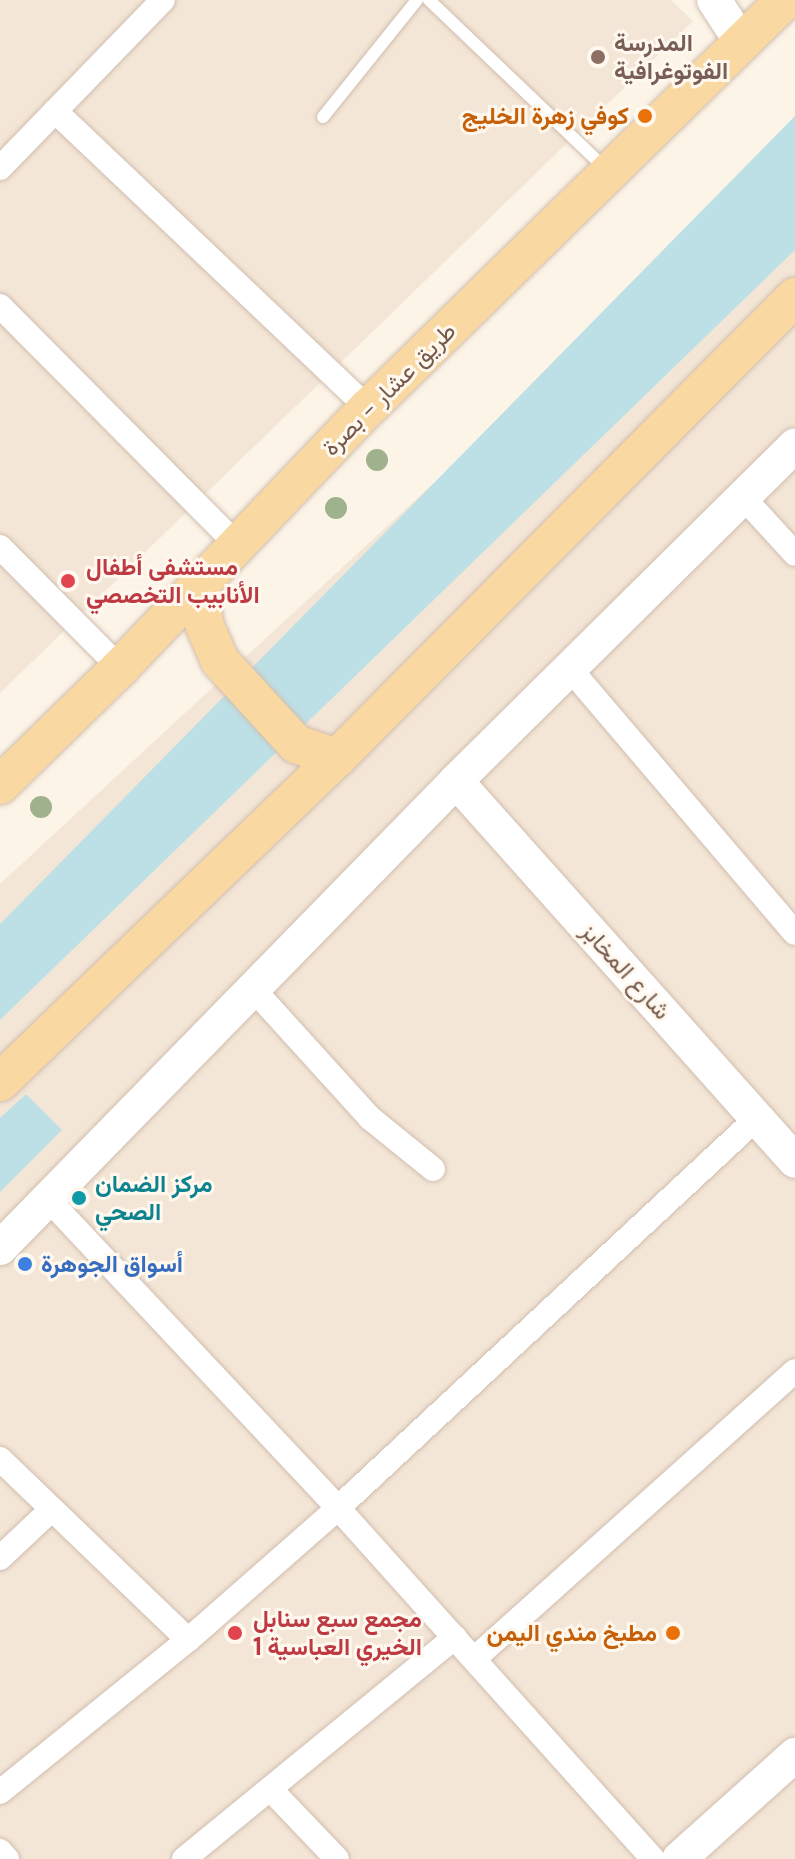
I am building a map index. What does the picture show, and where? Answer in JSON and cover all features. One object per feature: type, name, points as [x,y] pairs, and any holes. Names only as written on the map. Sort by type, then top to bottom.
[{"type":"main road","name":"طريق عشار - بصرة","points":[[0,785],[120,668],[368,408],[785,0]]},
{"type":"main road","points":[[0,1082],[337,758],[795,297]]},
{"type":"main road","points":[[200,585],[204,624],[220,661],[296,744],[337,758]]},
{"type":"street","points":[[0,168],[163,0]]},
{"type":"street","points":[[714,0],[742,43]]},
{"type":"street","points":[[55,111],[368,408]]},
{"type":"street","points":[[0,306],[238,546]]},
{"type":"street","points":[[0,1248],[456,781],[795,445]]},
{"type":"street","points":[[743,497],[795,554]]},
{"type":"street","points":[[0,547],[120,668]]},
{"type":"street","points":[[571,670],[795,933]]},
{"type":"street","name":"شارع المخابز","points":[[456,781],[795,1161]]},
{"type":"street","points":[[254,990],[370,1118],[433,1169]]},
{"type":"street","points":[[0,1792],[188,1640],[338,1508],[757,1118]]},
{"type":"street","points":[[47,1198],[338,1508],[653,1859]]},
{"type":"street","points":[[474,1659],[795,1371]]},
{"type":"street","points":[[0,1459],[188,1640]]},
{"type":"street","points":[[0,1558],[51,1510]]},
{"type":"street","points":[[184,1859],[272,1791],[455,1637]]},
{"type":"street","points":[[679,1859],[793,1761]]},
{"type":"street","points":[[272,1791],[337,1859]]},
{"type":"street","points":[[0,1851],[7,1859]]},
{"type":"lane","points":[[323,117],[417,0]]},
{"type":"lane","points":[[429,0],[609,172]]},
{"type":"shaded area","points":[[0,0],[671,0],[693,21],[0,693]]},
{"type":"shaded area","points":[[795,149],[795,1859],[0,1859],[0,884]]},
{"type":"water","points":[[795,116],[795,250],[0,1020],[0,924]]},
{"type":"water","points":[[26,1094],[62,1130],[0,1192],[0,1118]]},
{"type":"place","name":"المدرسة الفوتوغرافية","points":[[598,57]]},
{"type":"place","name":"كوفي زهرة الخليج","points":[[645,116]]},
{"type":"place","name":"مستشفى أطفال الأنابيب التخصصي","points":[[68,581]]},
{"type":"place","name":"مركز الضمان الصحي","points":[[79,1198]]},
{"type":"place","name":"أسواق الجوهرة","points":[[25,1264]]},
{"type":"place","name":"مجمع سبع سنابل الخيري العباسية 1","points":[[235,1633]]},
{"type":"place","name":"مطبخ مندي اليمن","points":[[673,1633]]}]
